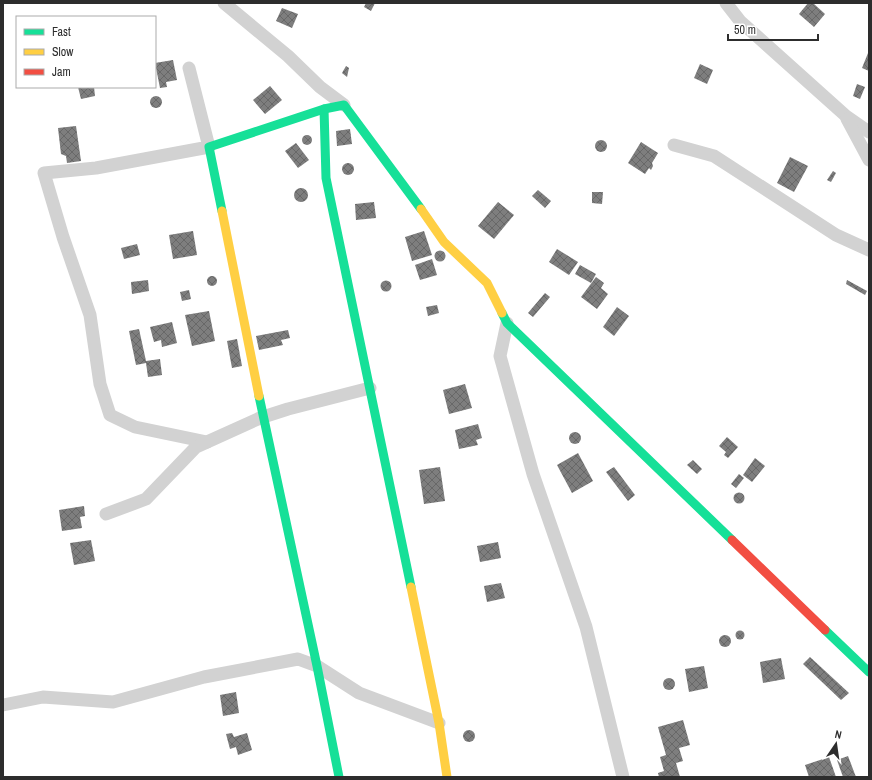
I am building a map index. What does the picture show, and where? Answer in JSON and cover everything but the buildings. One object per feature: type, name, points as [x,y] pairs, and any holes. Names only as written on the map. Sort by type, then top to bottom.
[{"type":"street","points":[[224,3],[288,56],[320,87],[344,106],[367,135],[444,242],[487,283],[507,323],[869,672]]},
{"type":"street","points":[[726,3],[740,21],[846,116],[869,132]]},
{"type":"street","points":[[189,68],[209,147],[263,417],[317,666],[339,777]]},
{"type":"street","points":[[207,442],[135,427],[110,415],[100,384],[90,315],[62,237],[44,174],[96,168],[209,147],[324,109],[344,106]]},
{"type":"street","points":[[324,109],[326,178],[439,723],[447,777]]},
{"type":"street","points":[[846,116],[869,160]]},
{"type":"street","points":[[674,145],[714,156],[836,235],[869,250]]},
{"type":"street","points":[[507,323],[500,356],[533,474],[586,627],[623,777]]},
{"type":"street","points":[[106,514],[146,499],[196,447],[263,417],[370,388]]},
{"type":"street","points":[[3,705],[43,697],[113,702],[204,677],[298,659],[317,666],[360,693],[439,723]]},
{"type":"traffic: fast","points":[[222,211],[209,147],[324,109],[344,105],[421,209]]},
{"type":"traffic: fast","points":[[324,109],[326,178],[411,587]]},
{"type":"traffic: fast","points":[[502,313],[507,323],[732,540]]},
{"type":"traffic: fast","points":[[259,396],[317,666],[339,777]]},
{"type":"traffic: fast","points":[[825,630],[869,672]]},
{"type":"traffic: slow","points":[[421,209],[444,242],[487,283],[502,313]]},
{"type":"traffic: slow","points":[[222,211],[259,396]]},
{"type":"traffic: slow","points":[[411,587],[439,723],[447,777]]},
{"type":"traffic: jam","points":[[732,540],[825,630]]}]
